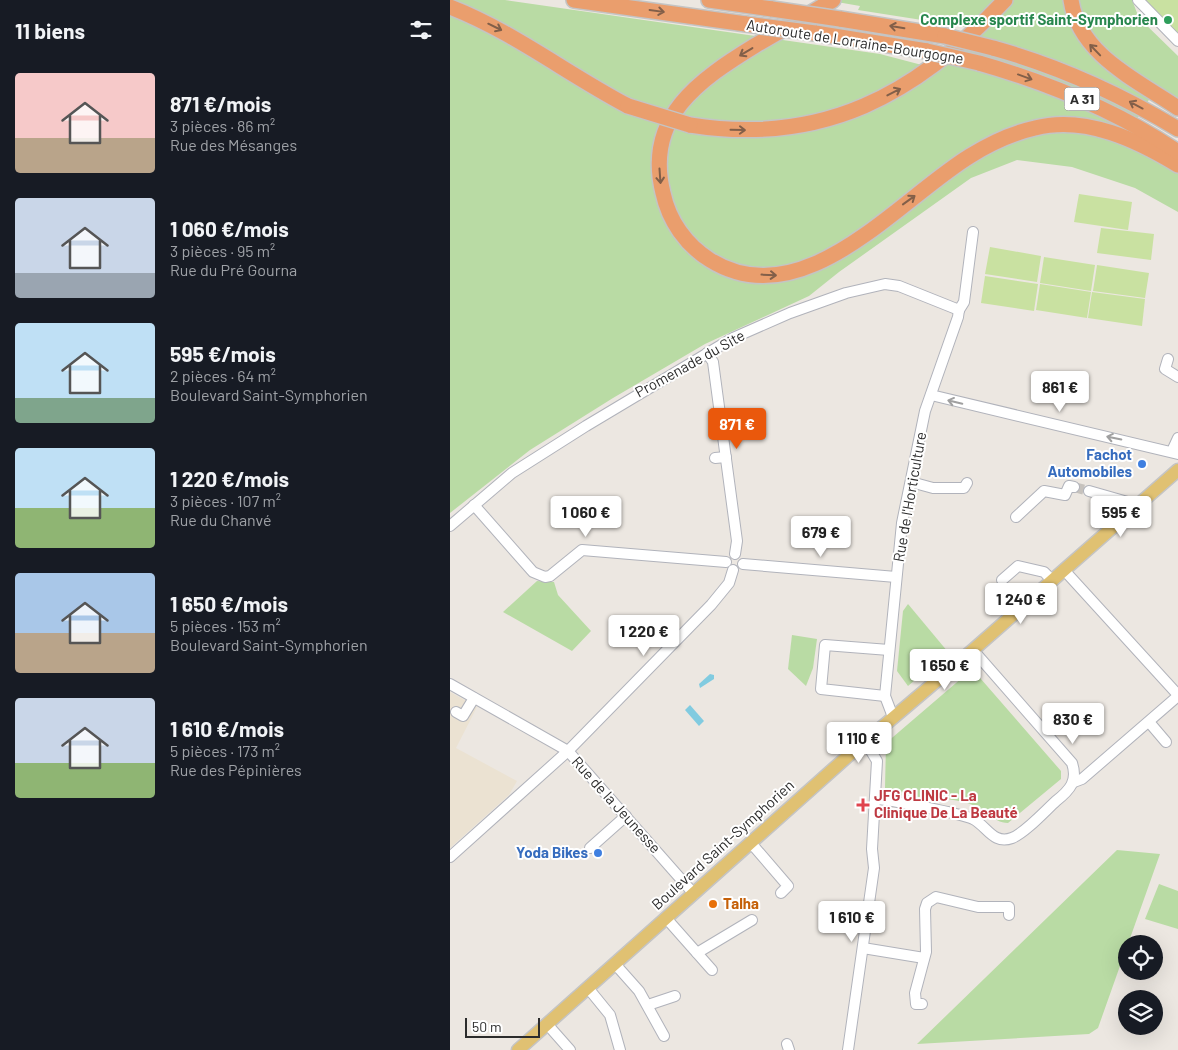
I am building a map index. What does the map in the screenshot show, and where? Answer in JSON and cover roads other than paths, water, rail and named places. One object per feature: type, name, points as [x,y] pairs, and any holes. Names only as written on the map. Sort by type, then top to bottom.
[{"type":"highway","name":"Autoroute de Lorraine-Bourgogne","points":[[574,0],[928,51],[979,63],[1053,86],[1147,131],[1178,152]]},
{"type":"highway","name":"Autoroute de Lorraine-Bourgogne","points":[[709,0],[772,8],[945,36],[993,48],[1073,75],[1134,104],[1178,129]]},
{"type":"highway","points":[[833,0],[742,54],[701,81],[676,108],[669,121],[663,134],[659,158],[660,182],[666,205],[675,225],[691,245],[711,261],[742,273],[779,275],[808,268],[837,254],[970,156],[1004,139],[1037,127],[1084,127],[1114,134],[1142,144],[1178,165]]},
{"type":"highway","points":[[450,7],[502,30],[591,87],[628,106],[690,125],[715,129],[767,130],[827,119],[870,104],[900,89],[930,69],[983,24],[1005,0]]},
{"type":"highway","points":[[1072,0],[1078,23],[1088,42],[1103,58],[1178,108]]},
{"type":"main road","name":"Boulevard Saint-Symphorien","points":[[518,1050],[865,741],[973,650],[1178,470]]},
{"type":"street","points":[[1138,0],[1178,41]]},
{"type":"street","name":"Rue de l'Horticulture","points":[[893,717],[885,696],[902,523],[925,411],[959,310],[964,302],[973,232]]},
{"type":"street","name":"Promenade du Site","points":[[450,526],[512,473],[707,352],[733,338],[790,313],[873,286],[885,284],[899,286],[959,310]]},
{"type":"street","points":[[707,352],[712,362],[720,458],[737,541],[735,554]]},
{"type":"street","points":[[1168,359],[1165,369],[1178,377]]},
{"type":"street","points":[[931,395],[1175,452],[1178,438]]},
{"type":"street","points":[[910,482],[941,489],[964,488],[967,482]]},
{"type":"street","points":[[1016,517],[1044,491],[1065,495],[1069,486],[1074,488]]},
{"type":"street","points":[[1089,491],[1138,504]]},
{"type":"street","points":[[474,506],[533,572],[545,577],[550,576],[582,550],[726,562]]},
{"type":"street","points":[[735,554],[741,557],[742,564],[738,570],[733,570],[729,568],[726,562],[728,557],[735,554]]},
{"type":"street","points":[[742,564],[896,577]]},
{"type":"street","points":[[1002,580],[1018,566],[1044,572],[1052,580]]},
{"type":"street","points":[[450,857],[568,751],[712,605],[729,583],[733,570]]},
{"type":"street","points":[[1064,570],[1178,695],[1082,780],[1074,782]]},
{"type":"street","points":[[885,696],[821,689],[826,645],[889,650]]},
{"type":"street","points":[[875,799],[970,818],[992,836],[1005,840],[1018,834],[1067,792],[1074,782],[1076,773],[1072,763],[973,650]]},
{"type":"street","name":"Rue de la Jeunesse","points":[[450,684],[568,751],[694,894]]},
{"type":"street","points":[[456,712],[463,716],[474,698]]},
{"type":"street","points":[[1149,722],[1166,742]]},
{"type":"street","points":[[848,1050],[874,868],[872,849],[877,761],[865,741]]},
{"type":"street","points":[[590,848],[626,816]]},
{"type":"street","points":[[751,843],[788,886],[781,893]]},
{"type":"street","points":[[922,1004],[916,1004],[915,993],[924,958],[925,909],[931,899],[941,898],[978,907],[1009,907],[1008,915]]},
{"type":"street","points":[[666,918],[712,970]]},
{"type":"street","points":[[697,953],[752,920]]},
{"type":"street","points":[[864,948],[924,958]]},
{"type":"street","points":[[615,964],[639,991],[664,1036]]},
{"type":"street","points":[[588,988],[610,1015],[620,1050]]},
{"type":"street","points":[[648,1005],[675,996]]},
{"type":"street","points":[[548,1024],[570,1050]]},
{"type":"water","points":[[710,674],[714,675],[714,679],[700,688],[699,684]]},
{"type":"water","points":[[690,705],[704,721],[699,726],[685,710]]},
{"type":"tunnel","points":[[1074,487],[1089,491]]},
{"type":"place","name":"Complexe sportif Saint-Symphorien","points":[[1168,20]]},
{"type":"place","name":"Fachot Automobiles","points":[[1142,464]]},
{"type":"place","name":"JFG CLINIC - La Clinique De La Beauté","points":[[863,805]]},
{"type":"place","name":"Yoda Bikes","points":[[598,853]]},
{"type":"place","name":"Talha","points":[[713,904]]}]
